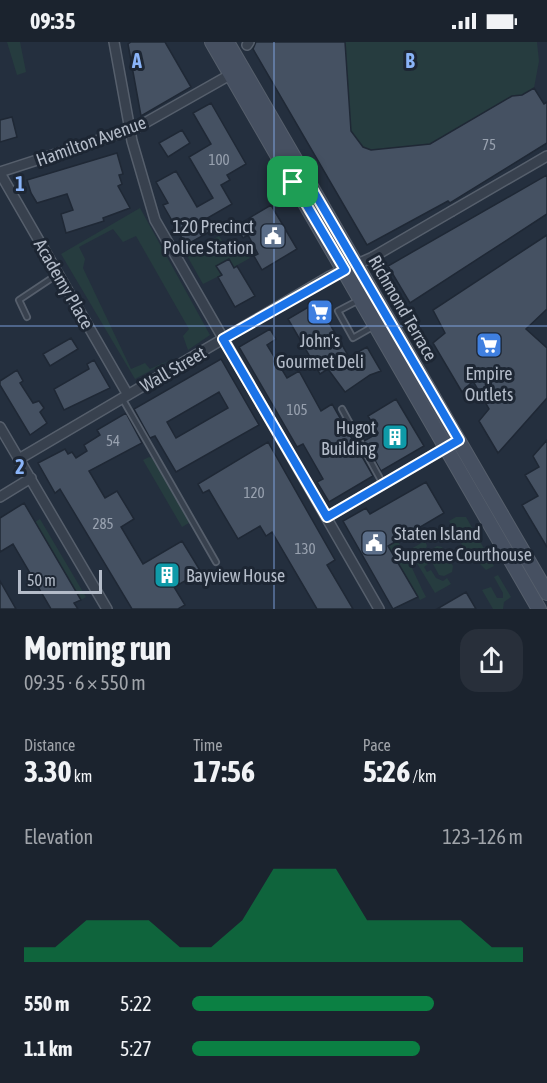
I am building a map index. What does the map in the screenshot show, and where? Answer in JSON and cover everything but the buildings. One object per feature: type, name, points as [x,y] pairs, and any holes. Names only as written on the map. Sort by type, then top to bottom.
[{"type":"main road","name":"Richmond Terrace","points":[[212,42],[237,71],[453,444],[538,609]]},
{"type":"main road","name":"Richmond Terrace","points":[[227,42],[237,71]]},
{"type":"main road","name":"Richmond Terrace","points":[[351,267],[361,298],[376,324],[542,576],[547,593]]},
{"type":"street","points":[[114,42],[130,131],[155,220],[379,609]]},
{"type":"street","name":"Hamilton Avenue","points":[[0,172],[130,131],[237,71]]},
{"type":"street","name":"Wall Street","points":[[19,459],[223,339],[373,257],[547,156]]},
{"type":"street","name":"Academy Place","points":[[0,172],[125,397]]},
{"type":"street","points":[[0,427],[107,609]]},
{"type":"street","points":[[327,517],[453,444]]},
{"type":"street","points":[[0,497],[31,478]]},
{"type":"lane","points":[[27,317],[19,300],[58,274]]},
{"type":"lane","points":[[361,298],[338,311],[353,338],[376,324]]},
{"type":"lane","points":[[125,397],[216,562]]},
{"type":"lane","points":[[342,410],[383,484]]},
{"type":"green space","points":[[7,42],[20,42],[26,72],[17,75]]},
{"type":"green space","points":[[253,42],[537,42],[539,61],[534,88],[544,104],[547,102],[547,143],[450,203],[448,201],[367,245],[251,45]]},
{"type":"green space","points":[[140,208],[210,335],[188,350],[183,336],[189,329],[136,236],[123,242],[113,229],[79,247],[85,259],[83,268],[131,369],[145,363],[150,369],[174,358],[135,379],[61,254]]},
{"type":"green space","points":[[219,236],[229,251],[245,250],[250,258],[234,267],[229,258],[216,266],[221,275],[203,284],[186,254]]},
{"type":"green space","points":[[152,458],[188,518],[189,523],[182,527],[143,460]]},
{"type":"green space","points":[[456,517],[466,517],[494,566],[486,570],[479,563],[472,563],[449,521]]},
{"type":"green space","points":[[40,519],[86,597],[81,600],[35,522]]},
{"type":"green space","points":[[397,540],[426,597],[420,600],[388,546]]},
{"type":"green space","points":[[425,541],[427,546],[423,554],[428,564],[424,567],[427,572],[431,570],[436,578],[443,581],[447,578],[451,584],[435,593],[409,550]]},
{"type":"green space","points":[[437,546],[442,547],[453,566],[452,572],[444,576],[439,575],[428,555],[429,551]]},
{"type":"green space","points":[[498,575],[511,597],[504,602],[503,609],[493,609],[482,590],[491,587],[497,598],[503,598],[503,593],[494,577]]},
{"type":"place","name":"120 Precinct Police Station","points":[[273,236]]},
{"type":"place","name":"John's Gourmet Deli","points":[[320,312]]},
{"type":"place","name":"Empire Outlets","points":[[489,345]]},
{"type":"place","name":"Hugot Building","points":[[395,437]]},
{"type":"place","name":"Staten Island Supreme Courthouse","points":[[374,543]]},
{"type":"place","name":"Bayview House","points":[[167,575]]},
{"type":"route","points":[[304,175],[459,440],[327,517],[223,339],[330,276],[345,270],[293,182],[304,175]]}]
